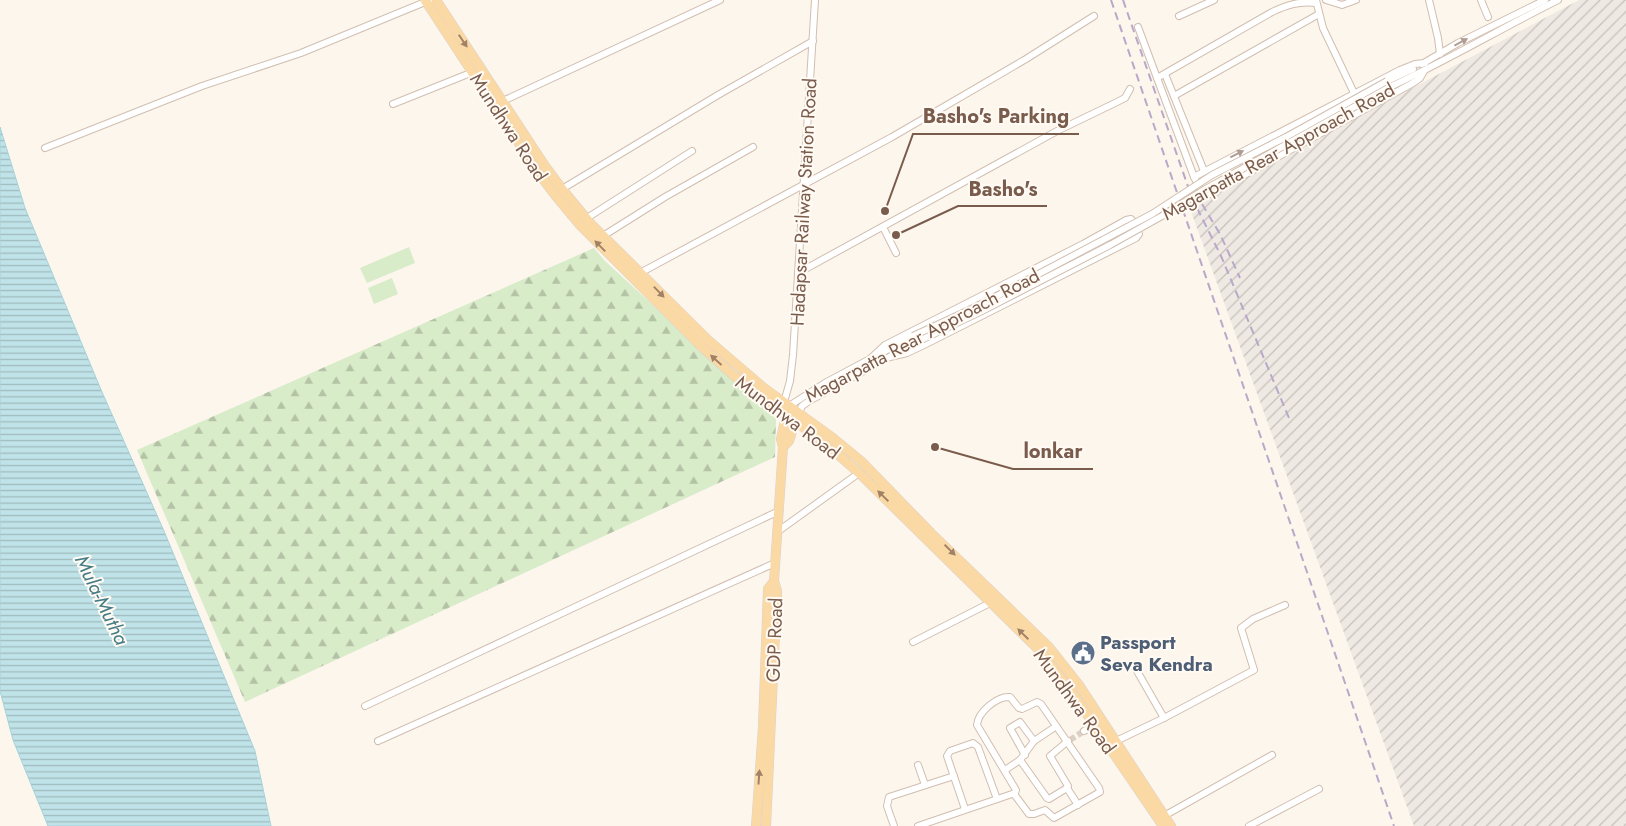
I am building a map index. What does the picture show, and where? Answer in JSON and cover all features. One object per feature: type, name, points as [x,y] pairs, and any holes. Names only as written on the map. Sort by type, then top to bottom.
[{"type":"main road","name":"Mundhwa Road","points":[[436,0],[545,166],[588,224],[702,347],[733,375],[786,415],[797,417],[833,438],[861,461],[990,603],[1046,650],[1094,725],[1112,743],[1171,826]]},
{"type":"main road","name":"Mundhwa Road","points":[[427,1],[554,195],[603,236],[739,368],[786,404],[827,445],[932,534],[1046,650],[1079,685],[1163,826]]},
{"type":"main road","name":"Magarpatta Rear Approach Road","points":[[783,448],[781,439],[786,415]]},
{"type":"main road","name":"Magarpatta Rear Approach Road","points":[[783,448],[789,441],[797,417]]},
{"type":"main road","points":[[774,581],[783,448]]},
{"type":"main road","name":"GDP Road","points":[[756,826],[763,727],[768,589],[774,581]]},
{"type":"main road","name":"GDP Road","points":[[766,826],[777,591],[774,581]]},
{"type":"street","points":[[503,101],[720,0]]},
{"type":"street","name":"Hadapsar Railway Station Road","points":[[786,404],[793,355],[815,0]]},
{"type":"street","points":[[1179,16],[1214,0]]},
{"type":"street","points":[[1326,0],[1342,5],[1356,0]]},
{"type":"street","points":[[1429,0],[1440,54]]},
{"type":"street","points":[[1481,0],[1488,17]]},
{"type":"street","name":"Magarpatta Rear Approach Road","points":[[786,415],[786,404],[870,359],[980,312],[1110,245],[1458,43],[1546,0]]},
{"type":"street","name":"Magarpatta Rear Approach Road","points":[[1389,84],[1424,71],[1558,0]]},
{"type":"street","points":[[45,148],[202,86],[301,53],[427,1]]},
{"type":"street","points":[[1157,78],[1281,8],[1297,2],[1316,1],[1323,28],[1354,93]]},
{"type":"street","points":[[1174,96],[1319,14]]},
{"type":"street","points":[[640,273],[892,138],[1026,60],[1094,16]]},
{"type":"street","points":[[1138,27],[1194,177],[1202,195],[1206,196],[1234,179],[1413,83],[1420,78],[1424,71]]},
{"type":"street","points":[[562,189],[812,41]]},
{"type":"street","points":[[1194,177],[1400,70],[1415,64],[1425,63]]},
{"type":"street","points":[[392,104],[473,72]]},
{"type":"street","points":[[1165,74],[1204,171]]},
{"type":"street","points":[[798,273],[1056,131],[1125,98],[1130,89]]},
{"type":"street","points":[[603,236],[665,197],[753,147]]},
{"type":"street","points":[[588,224],[692,151]]},
{"type":"street","points":[[870,359],[885,345],[1083,244],[1126,220],[1132,220],[1139,234],[1136,238],[924,345],[907,353],[890,357]]},
{"type":"street","points":[[883,227],[896,252]]},
{"type":"street","name":"Magarpatta Rear Approach Road","points":[[797,417],[802,406],[809,401],[890,357],[915,339]]},
{"type":"street","points":[[777,532],[859,473]]},
{"type":"street","points":[[365,706],[779,511]]},
{"type":"street","points":[[378,741],[775,563]]},
{"type":"street","points":[[914,642],[990,603]]},
{"type":"street","points":[[1112,743],[1164,718],[1254,670],[1241,628],[1253,619],[1285,605]]},
{"type":"street","points":[[1137,671],[1164,718]]},
{"type":"street","points":[[1005,697],[1010,697],[1022,709],[1037,702],[1041,704],[1055,727],[1068,741],[1100,792],[1054,818],[1045,810],[1029,814],[1014,794],[1016,790],[1005,770],[976,725],[982,711],[1005,697]]},
{"type":"street","points":[[1034,741],[1020,722],[1010,728],[1023,757],[1046,798],[1052,798],[1067,788]]},
{"type":"street","points":[[1084,731],[1094,725]]},
{"type":"street","points":[[1005,770],[1023,757],[1034,741],[1055,727]]},
{"type":"street","points":[[1068,741],[1050,756],[1068,783],[1067,788],[1078,805]]},
{"type":"street","points":[[965,809],[947,756],[948,753],[972,743],[976,744],[997,799]]},
{"type":"street","points":[[1164,816],[1272,755]]},
{"type":"street","points":[[918,765],[925,785]]},
{"type":"street","points":[[894,826],[887,806],[889,797],[954,776]]},
{"type":"street","points":[[1249,826],[1319,790]]},
{"type":"street","points":[[918,826],[1014,794]]},
{"type":"shaded area","points":[[1579,0],[1626,0],[1626,826],[1414,826],[1189,206]]},
{"type":"green space","points":[[409,247],[415,263],[367,283],[360,268]]},
{"type":"green space","points":[[594,248],[605,261],[776,418],[775,457],[245,702],[137,450]]},
{"type":"green space","points":[[392,278],[398,294],[374,304],[368,288]]},
{"type":"water","name":"Mula-Mutha","points":[[0,127],[25,208],[102,392],[164,531],[255,751],[271,826],[48,826],[13,740],[0,691]]},
{"type":"tunnel","points":[[1070,740],[1084,731]]},
{"type":"railway","points":[[1111,0],[1394,826]]},
{"type":"railway","points":[[1123,0],[1192,198],[1221,256],[1289,418]]},
{"type":"railway","points":[[1202,204],[1220,234],[1240,278]]},
{"type":"place","name":"Basho's Parking","points":[[885,211]]},
{"type":"place","name":"Basho's","points":[[896,235]]},
{"type":"place","name":"lonkar","points":[[935,447]]},
{"type":"place","name":"Passport Seva Kendra","points":[[1083,653]]}]
